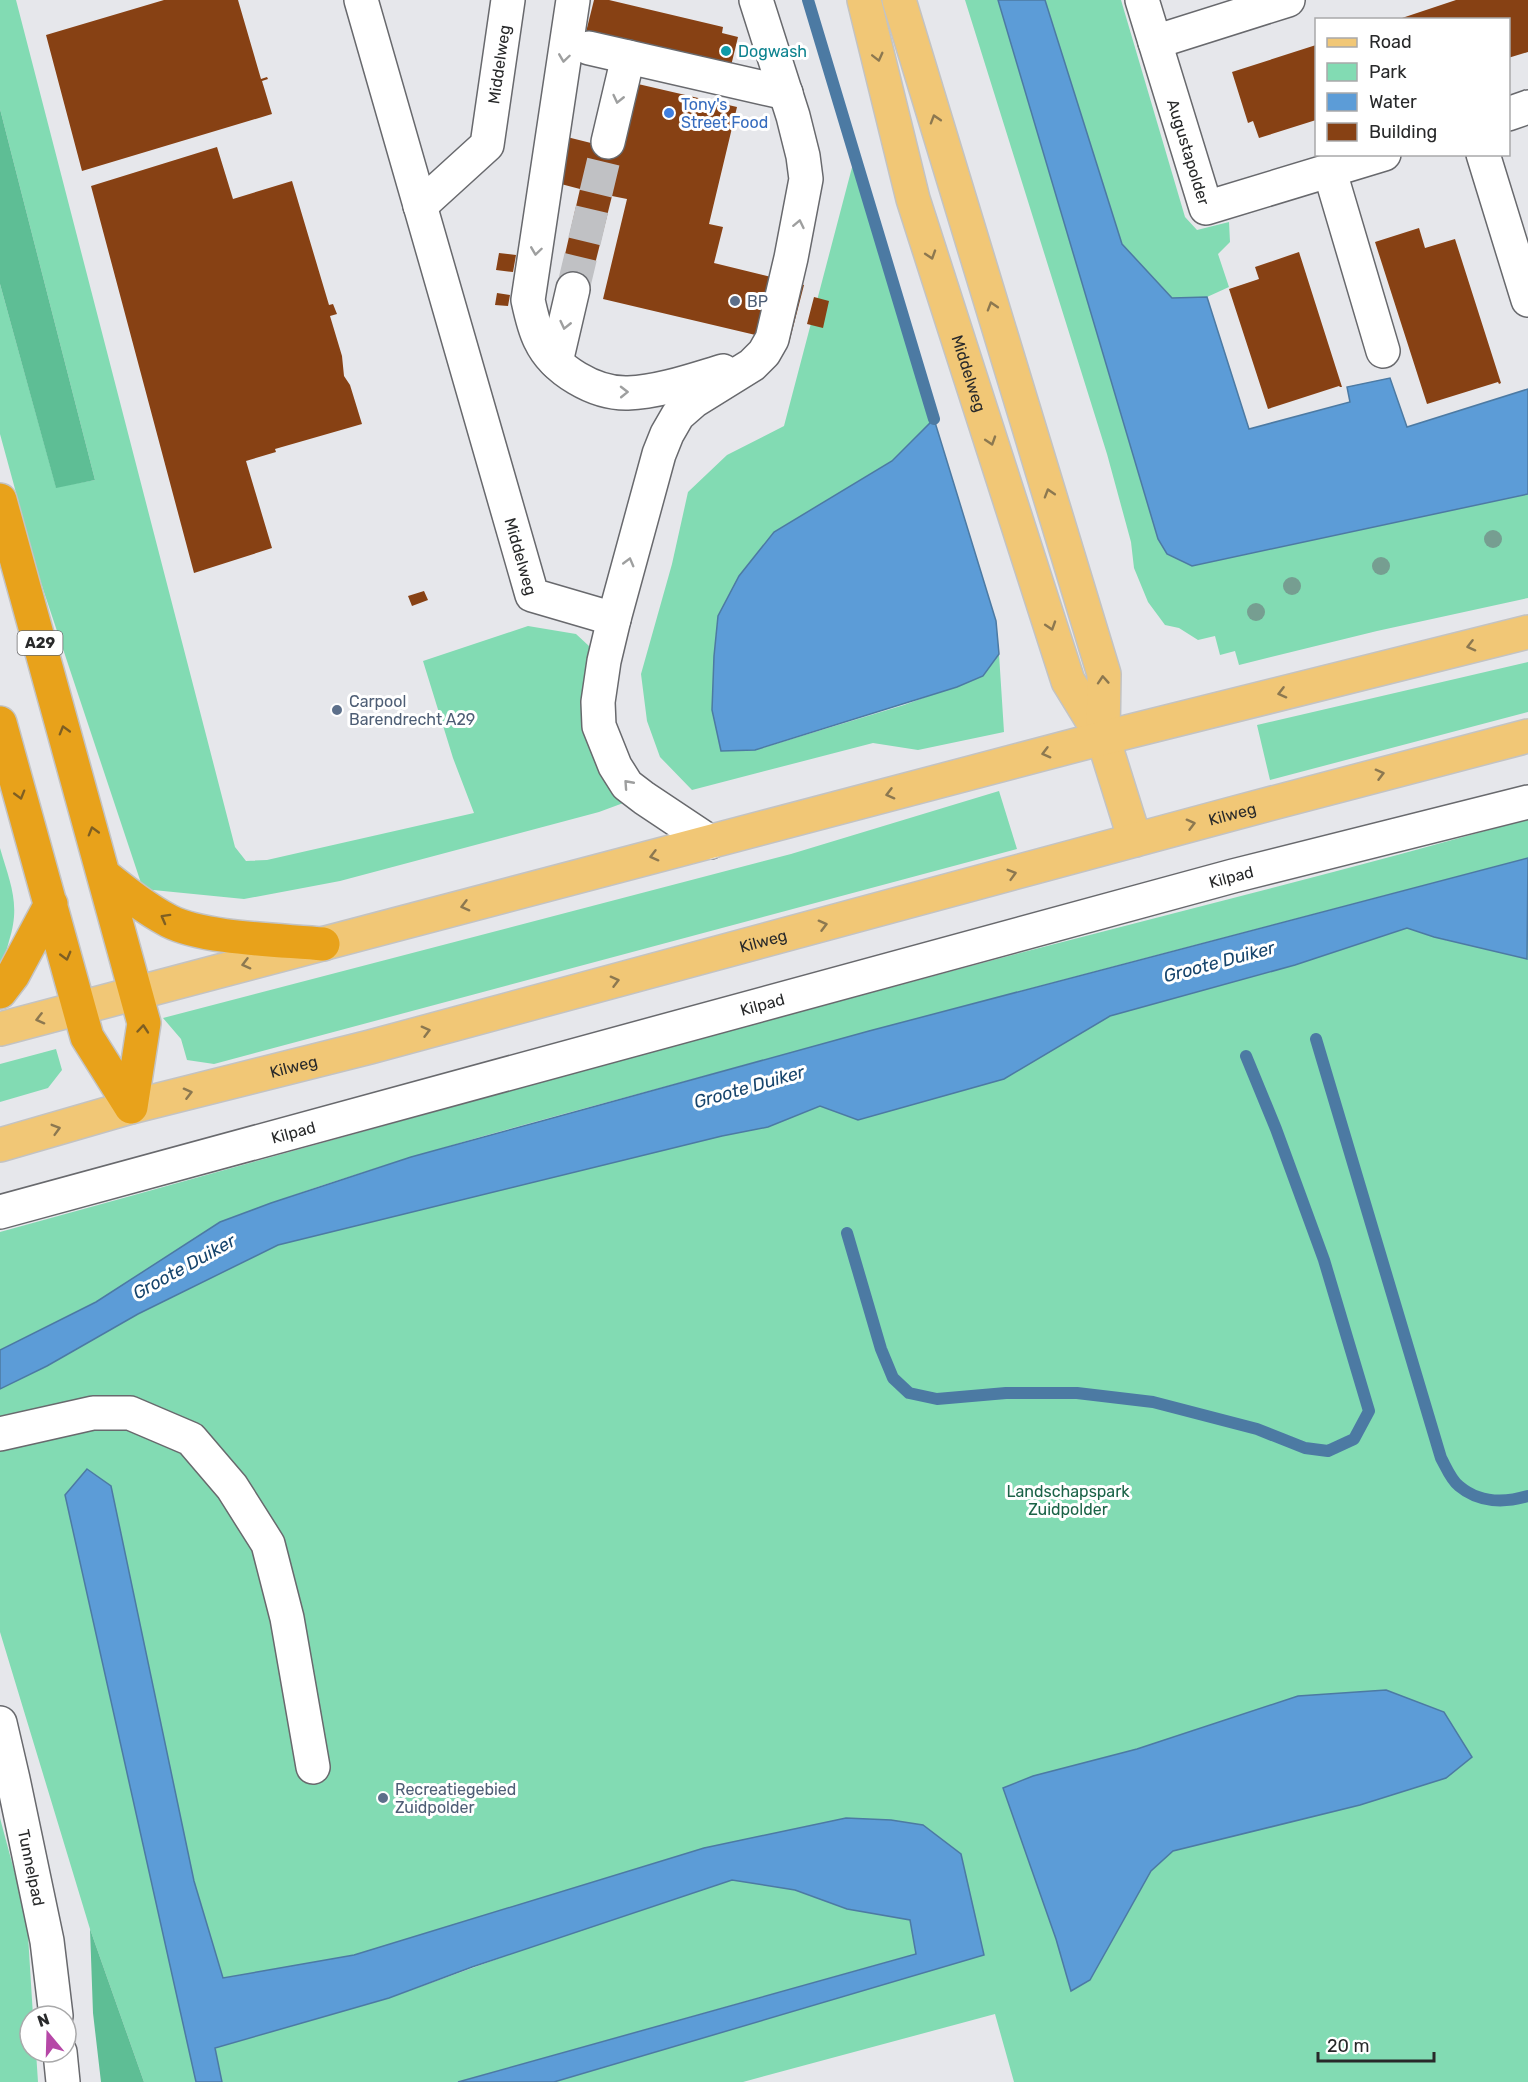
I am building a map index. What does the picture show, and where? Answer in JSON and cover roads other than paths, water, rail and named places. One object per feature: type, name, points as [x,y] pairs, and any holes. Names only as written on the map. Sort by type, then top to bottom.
[{"type":"highway","name":"A29","points":[[0,500],[144,1023],[131,1107]]},
{"type":"highway","points":[[0,723],[87,1037],[131,1107]]},
{"type":"highway","points":[[105,876],[141,904],[170,921],[189,928],[221,934],[323,944]]},
{"type":"highway","points":[[0,993],[14,975],[51,904]]},
{"type":"main road","name":"Middelweg","points":[[864,0],[913,200],[1068,681],[1103,738],[1135,840]]},
{"type":"main road","name":"Middelweg","points":[[899,0],[1104,674],[1103,738]]},
{"type":"main road","points":[[0,1029],[1103,738],[1528,632]]},
{"type":"main road","name":"Kilweg","points":[[0,1144],[131,1107],[370,1047],[1528,736]]},
{"type":"street","name":"Middelweg","points":[[361,0],[532,595],[614,619]]},
{"type":"street","name":"Middelweg","points":[[420,206],[487,145],[508,0]]},
{"type":"street","points":[[573,0],[528,300],[541,342],[556,362],[566,370],[598,388],[613,393],[629,393],[702,378],[764,353]]},
{"type":"street","points":[[710,842],[627,785],[604,743],[599,726],[598,702],[614,619],[659,454],[667,434],[678,415],[694,401],[752,365],[764,353],[772,339],[796,236],[806,179],[803,156],[786,93],[756,0]]},
{"type":"street","name":"Augustapolder","points":[[1142,0],[1206,208],[1378,156]]},
{"type":"street","points":[[1155,42],[1288,0]]},
{"type":"street","points":[[589,48],[786,93]]},
{"type":"street","points":[[608,142],[628,57]]},
{"type":"street","points":[[1510,114],[1528,107]]},
{"type":"street","points":[[1484,156],[1528,300]]},
{"type":"street","points":[[1330,172],[1383,351]]},
{"type":"street","points":[[556,362],[573,289]]},
{"type":"street","name":"Kilpad","points":[[0,1212],[1233,876],[1528,802]]},
{"type":"street","points":[[0,1434],[93,1413],[130,1413],[191,1439],[232,1487],[268,1544],[286,1618],[313,1767]]},
{"type":"street","name":"Tunnelpad","points":[[0,1723],[14,1779],[47,1941],[55,2004]]},
{"type":"street","points":[[61,2064],[63,2082]]},
{"type":"water","points":[[998,0],[1045,0],[1122,244],[1172,298],[1207,297],[1249,429],[1350,402],[1347,387],[1390,378],[1407,427],[1528,389],[1528,494],[1192,566],[1167,554],[1158,539]]},
{"type":"water","points":[[934,419],[996,621],[999,654],[983,676],[957,687],[755,750],[721,751],[712,710],[718,616],[739,576],[774,532],[892,461]]},
{"type":"water","name":"Groote Duiker","points":[[1528,858],[1527,959],[1434,937],[1407,928],[1295,965],[1110,1016],[1004,1079],[858,1120],[820,1106],[768,1127],[722,1136],[278,1245],[138,1314],[47,1366],[0,1389],[0,1350],[96,1302],[220,1222],[271,1203],[411,1157],[869,1031]]},
{"type":"water","points":[[87,1469],[111,1486],[194,1881],[223,1978],[354,1955],[704,1848],[846,1818],[891,1820],[923,1825],[961,1854],[984,1955],[554,2082],[458,2082],[916,1954],[910,1920],[847,1909],[795,1890],[732,1880],[472,1967],[389,1998],[215,2048],[222,2082],[196,2082],[65,1495]]},
{"type":"water","points":[[1386,1690],[1444,1712],[1472,1757],[1446,1778],[1360,1805],[1173,1851],[1151,1871],[1090,1980],[1071,1991],[1056,1939],[1003,1788],[1033,1776],[1137,1749],[1298,1696]]},
{"type":"waterway","points":[[808,0],[934,419]]},
{"type":"waterway","points":[[1316,1039],[1441,1458],[1456,1483],[1475,1496],[1492,1500],[1510,1500],[1528,1496]]},
{"type":"waterway","points":[[847,1233],[881,1349],[893,1378],[909,1393],[937,1399],[1006,1393],[1077,1393],[1153,1402],[1257,1429],[1305,1448],[1328,1451],[1354,1439],[1369,1411],[1324,1260],[1276,1129],[1246,1056]]},
{"type":"tunnel","points":[[573,289],[608,142]]},
{"type":"place","name":"Dogwash","points":[[726,51]]},
{"type":"place","name":"Tony's Street Food","points":[[669,113]]},
{"type":"place","name":"BP","points":[[735,301]]},
{"type":"place","name":"Carpool Barendrecht A29","points":[[337,710]]},
{"type":"place","name":"Recreatiegebied Zuidpolder","points":[[383,1798]]},
{"type":"park label","name":"Landschapspark Zuidpolder","points":[[1068,1500]]}]
